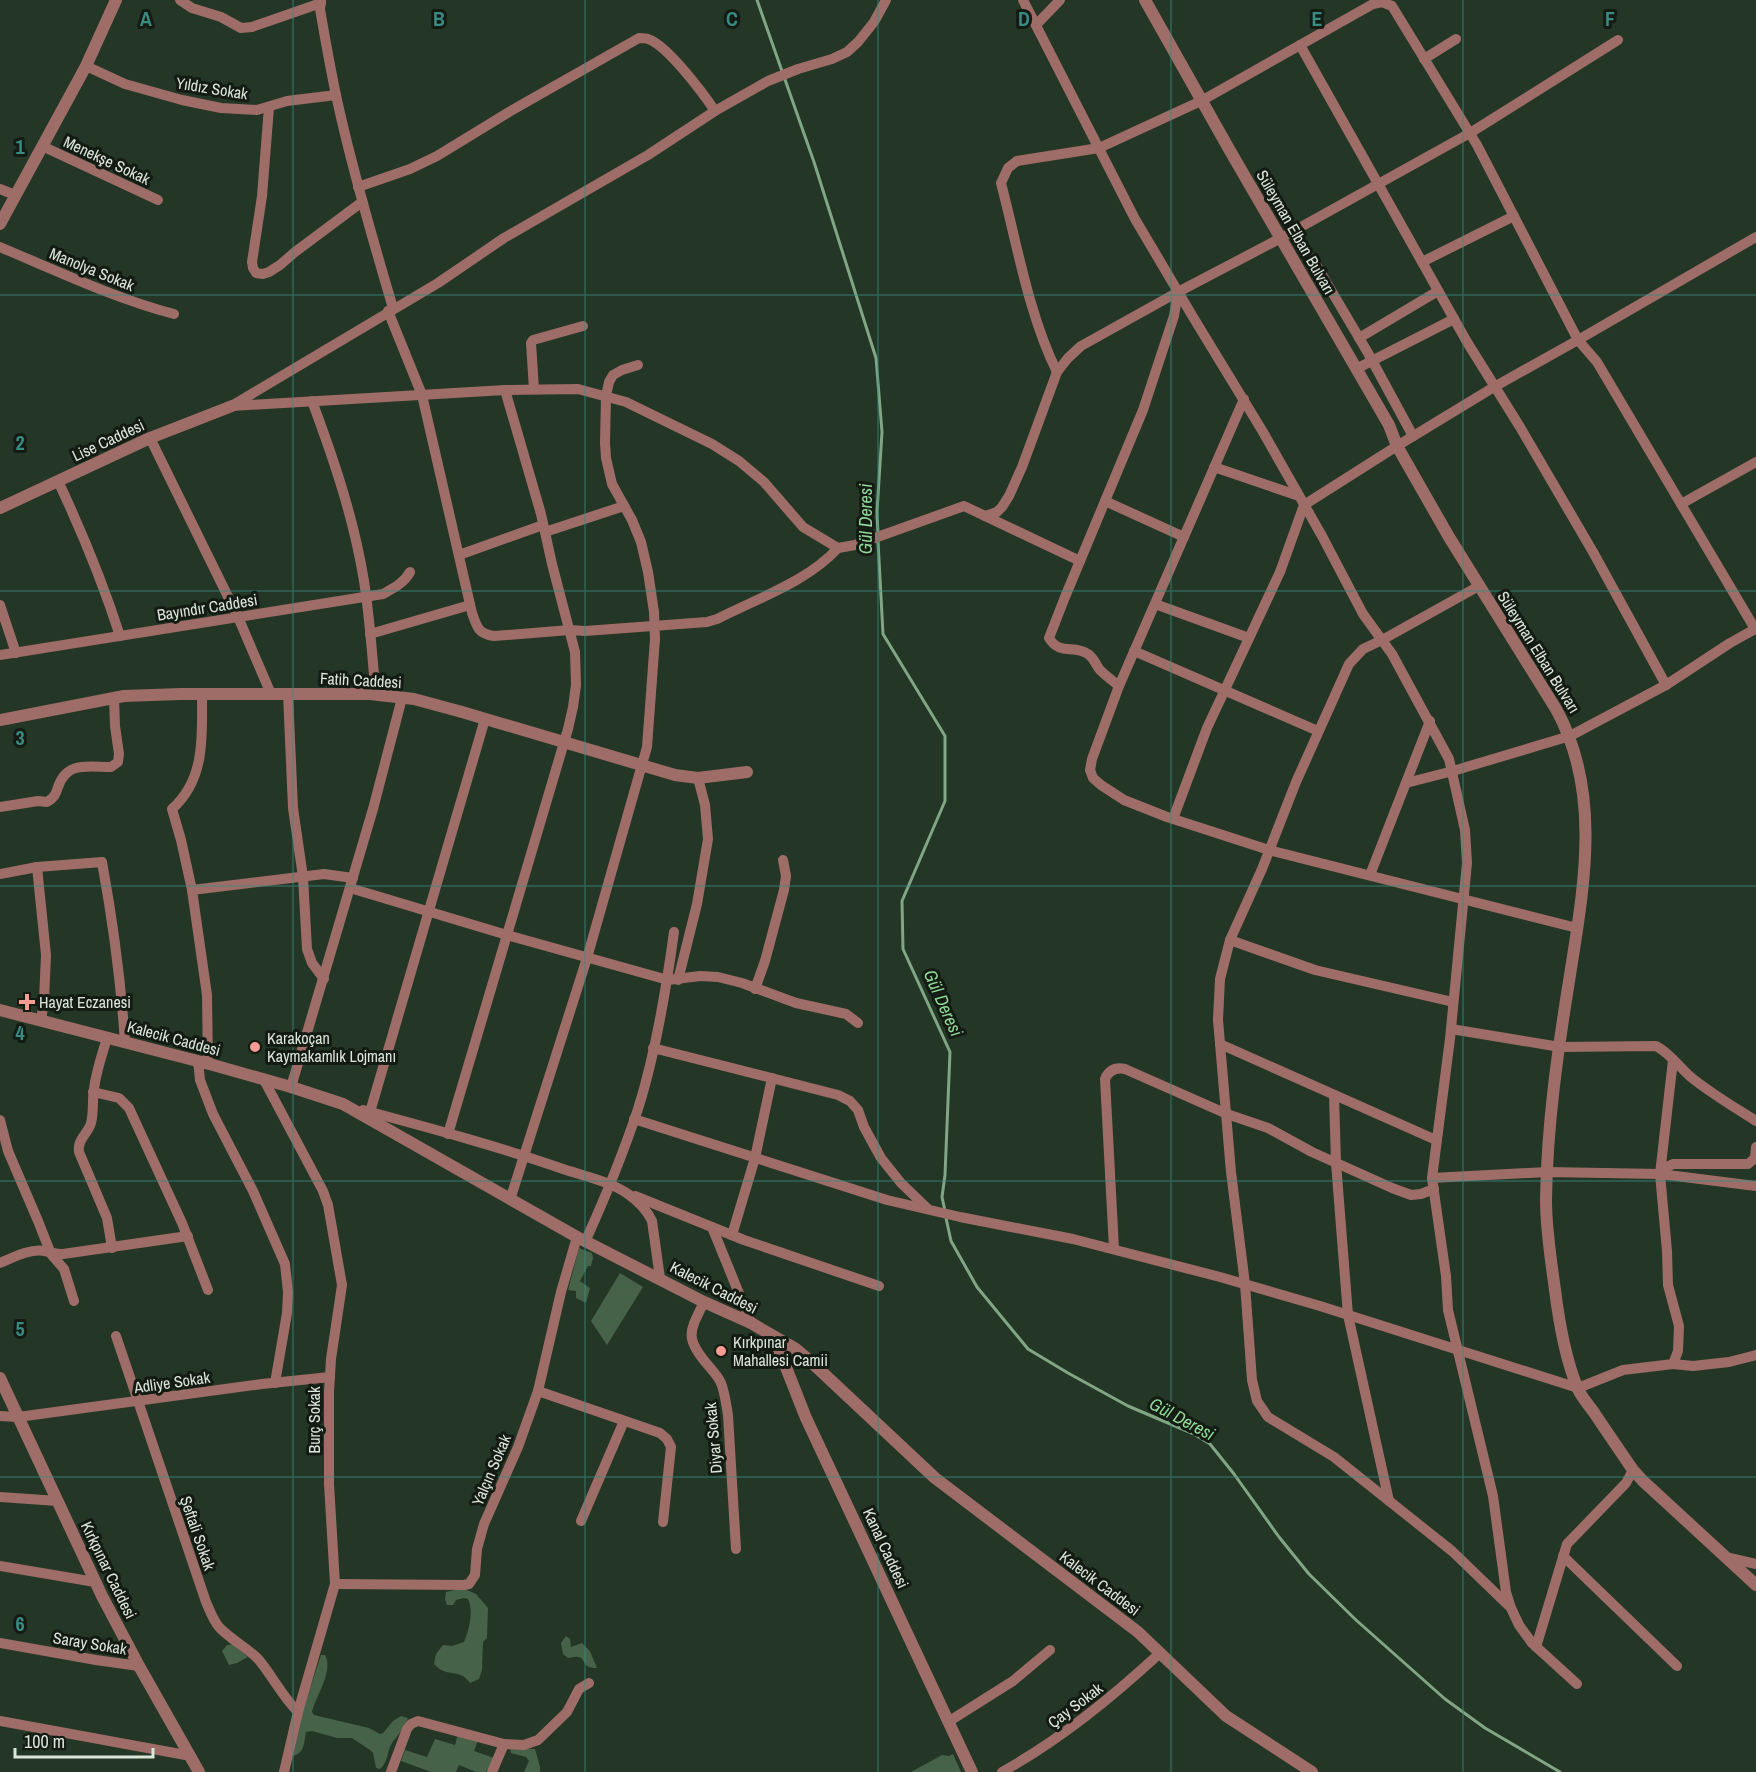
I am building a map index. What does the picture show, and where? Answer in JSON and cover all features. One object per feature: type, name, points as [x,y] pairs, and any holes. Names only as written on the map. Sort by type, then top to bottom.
[{"type":"street","points":[[0,224],[86,66],[116,0]]},
{"type":"street","points":[[180,0],[192,8],[221,16],[234,25],[245,28],[321,2],[336,95],[362,202],[391,310],[422,394],[470,606],[477,628],[485,635],[585,631],[696,623],[717,619],[819,567],[838,548],[855,545],[964,506],[1080,561]]},
{"type":"street","points":[[230,407],[438,282],[504,238],[648,155],[715,111],[768,81],[847,52],[874,22],[886,0]]},
{"type":"street","points":[[1023,0],[1136,219],[1244,399],[1302,500],[1363,614],[1409,684],[1430,721],[1453,771],[1465,830],[1467,863],[1433,1184],[1446,1276],[1448,1310],[1493,1496],[1506,1592],[1511,1608],[1519,1625],[1536,1647],[1577,1684]]},
{"type":"street","points":[[1036,25],[1060,0]]},
{"type":"street","name":"Süleyman Elban Bulvarı","points":[[1145,0],[1201,101],[1389,424],[1396,446],[1449,537],[1556,709],[1570,736],[1582,792],[1586,856],[1549,1121],[1546,1200],[1550,1256],[1559,1321],[1578,1388],[1633,1470],[1756,1585]]},
{"type":"street","points":[[1057,372],[1048,356],[1036,322],[1001,183],[1008,168],[1017,161],[1099,148],[1201,101],[1373,4],[1382,2],[1392,6],[1470,133],[1578,340],[1598,362],[1756,630],[1730,643],[1666,685],[1570,736],[1406,783]]},
{"type":"street","points":[[358,186],[410,169],[437,156],[639,38],[658,44],[701,91],[715,111]]},
{"type":"street","points":[[1424,59],[1456,39]]},
{"type":"street","points":[[985,516],[997,512],[1009,496],[1057,372],[1080,346],[1470,133],[1618,40]]},
{"type":"street","points":[[1300,45],[1454,320],[1593,552],[1666,685]]},
{"type":"street","name":"Yıldız Sokak","points":[[86,66],[125,84],[182,100],[241,110],[336,95]]},
{"type":"street","points":[[269,107],[262,196],[252,262],[256,273],[269,272],[280,265],[362,202]]},
{"type":"street","name":"Menekşe Sokak","points":[[42,147],[159,200]]},
{"type":"street","points":[[0,189],[15,195]]},
{"type":"street","points":[[1422,262],[1515,216]]},
{"type":"street","points":[[1173,819],[1207,728],[1280,572],[1302,500],[1756,237]]},
{"type":"street","name":"Manolya Sokak","points":[[0,247],[116,296],[174,314]]},
{"type":"street","points":[[1312,258],[1413,436]]},
{"type":"street","points":[[1359,338],[1438,291]]},
{"type":"street","points":[[1119,686],[1098,668],[1089,654],[1076,649],[1061,649],[1049,638],[1143,410],[1174,316],[1178,292]]},
{"type":"street","points":[[1356,369],[1454,320]]},
{"type":"street","points":[[534,389],[531,343],[533,340],[583,326]]},
{"type":"street","points":[[510,1200],[587,958],[647,747],[654,612],[641,542],[612,484],[605,443],[606,396],[609,382],[613,375],[638,365]]},
{"type":"street","points":[[230,407],[422,394],[578,389],[626,402],[730,455],[764,482],[803,527],[838,548]]},
{"type":"street","points":[[448,1134],[573,707],[576,685],[575,652],[570,630],[505,390]]},
{"type":"street","points":[[1244,399],[1119,686],[1092,759],[1090,770],[1093,778],[1124,800],[1173,819],[1269,850],[1577,928]]},
{"type":"street","points":[[312,401],[338,473],[353,529],[364,580],[376,695]]},
{"type":"street","name":"Lise Caddesi","points":[[0,508],[150,438],[230,407]]},
{"type":"street","points":[[150,438],[238,617],[271,694]]},
{"type":"street","points":[[1681,504],[1756,462]]},
{"type":"street","points":[[1214,467],[1302,500]]},
{"type":"street","points":[[58,481],[85,540],[120,636]]},
{"type":"street","points":[[1105,501],[1184,537]]},
{"type":"street","points":[[459,555],[624,506]]},
{"type":"street","name":"Bayındır Caddesi","points":[[0,655],[383,594],[407,579],[410,572]]},
{"type":"street","points":[[1479,586],[1363,649],[1349,664],[1296,782],[1230,940],[1220,979],[1218,1020],[1245,1284],[1252,1380],[1257,1401],[1268,1417],[1334,1457],[1452,1551],[1511,1608]]},
{"type":"street","points":[[1155,604],[1249,639]]},
{"type":"street","points":[[0,605],[16,652]]},
{"type":"street","points":[[370,634],[470,606]]},
{"type":"street","points":[[1134,651],[1318,731]]},
{"type":"street","points":[[202,694],[200,759],[190,788],[172,809],[192,890],[207,995],[200,1080],[213,1114],[253,1191],[285,1264],[288,1292],[287,1313],[275,1383]]},
{"type":"street","points":[[288,694],[293,808],[303,877],[307,949],[312,963],[324,979]]},
{"type":"street","name":"Fatih Caddesi","points":[[0,720],[124,696],[376,695],[414,699],[675,775],[698,778],[747,772]]},
{"type":"street","points":[[0,807],[38,801],[47,802],[55,796],[61,780],[69,769],[115,765],[119,754],[114,698]]},
{"type":"street","points":[[291,1087],[380,786],[402,698]]},
{"type":"street","points":[[370,1112],[485,718]]},
{"type":"street","points":[[1370,875],[1430,721]]},
{"type":"street","points":[[673,980],[697,904],[708,839],[705,805],[698,778]]},
{"type":"street","points":[[755,989],[784,890],[786,876],[783,860]]},
{"type":"street","points":[[0,874],[36,867],[102,862],[114,928],[125,1042]]},
{"type":"street","points":[[36,867],[46,955],[41,1021]]},
{"type":"street","points":[[192,890],[324,874],[429,912],[587,958],[673,980],[700,976],[717,977],[742,983],[796,1003],[846,1014],[858,1023]]},
{"type":"street","points":[[673,980],[674,932]]},
{"type":"street","points":[[1230,940],[1315,970],[1453,1002]]},
{"type":"street","name":"Yalçın Sokak","points":[[335,1584],[395,1586],[469,1584],[475,1575],[477,1549],[484,1524],[518,1447],[538,1391],[561,1292],[581,1239],[611,1185],[634,1119],[673,980]]},
{"type":"street","name":"Kalecik Caddesi","points":[[0,1010],[291,1087],[343,1104],[581,1239],[704,1302],[751,1323],[796,1349],[935,1478],[1138,1632],[1227,1716],[1312,1772]]},
{"type":"street","points":[[1451,1029],[1560,1047],[1652,1046],[1660,1048],[1690,1077],[1756,1121]]},
{"type":"street","points":[[107,1038],[97,1068],[92,1122],[78,1146],[107,1218],[112,1248]]},
{"type":"street","points":[[1220,1044],[1436,1140]]},
{"type":"street","points":[[654,1048],[838,1095],[850,1101],[858,1110],[864,1127],[881,1158],[901,1183],[928,1209]]},
{"type":"street","points":[[1673,1060],[1661,1172],[1668,1285],[1679,1326],[1678,1352],[1673,1364]]},
{"type":"street","points":[[1114,1249],[1105,1079],[1113,1070],[1125,1069],[1268,1128],[1335,1163],[1411,1195],[1421,1194],[1433,1184],[1547,1172],[1661,1172],[1756,1186]]},
{"type":"street","points":[[732,1235],[755,1158],[772,1078]]},
{"type":"street","name":"Burç Sokak","points":[[264,1080],[317,1178],[327,1205],[342,1285],[330,1377],[329,1484],[335,1584],[298,1712],[284,1772]]},
{"type":"street","points":[[93,1092],[118,1098],[129,1108],[188,1236],[208,1290]]},
{"type":"street","points":[[1334,1095],[1335,1163],[1348,1315],[1389,1501]]},
{"type":"street","points":[[343,1104],[525,1156],[611,1185],[732,1235],[879,1286]]},
{"type":"street","points":[[634,1119],[887,1200],[1114,1249],[1245,1284],[1578,1388],[1623,1370],[1673,1364],[1693,1366],[1729,1362],[1756,1355]]},
{"type":"street","points":[[0,1120],[8,1151],[51,1254],[64,1269],[74,1300]]},
{"type":"street","points":[[1661,1172],[1673,1164],[1749,1164],[1755,1158],[1756,1147]]},
{"type":"street","points":[[626,1193],[642,1206],[652,1221],[660,1278]]},
{"type":"street","points":[[712,1227],[751,1323]]},
{"type":"street","points":[[0,1263],[42,1250],[51,1254],[63,1254],[188,1236]]},
{"type":"street","name":"Diyar Sokak","points":[[704,1302],[692,1327],[691,1336],[696,1351],[721,1382],[725,1395],[736,1549]]},
{"type":"street","name":"Şeftali Sokak","points":[[116,1336],[213,1618],[223,1631],[247,1648],[260,1662],[282,1694],[298,1712]]},
{"type":"street","name":"Kanal Caddesi","points":[[774,1337],[806,1418],[972,1772]]},
{"type":"street","name":"Adliye Sokak","points":[[0,1416],[18,1417],[330,1377]]},
{"type":"street","name":"Kırkpınar Caddesi","points":[[0,1378],[95,1581],[139,1666],[200,1772]]},
{"type":"street","points":[[538,1391],[660,1433],[667,1439],[671,1447],[663,1522]]},
{"type":"street","points":[[581,1521],[624,1421]]},
{"type":"street","points":[[1536,1647],[1563,1556],[1570,1540],[1626,1483],[1633,1470]]},
{"type":"street","points":[[0,1497],[58,1501]]},
{"type":"street","points":[[1563,1556],[1677,1666]]},
{"type":"street","points":[[1725,1557],[1756,1564]]},
{"type":"street","points":[[0,1566],[95,1581]]},
{"type":"street","name":"Saray Sokak","points":[[0,1643],[139,1666]]},
{"type":"street","points":[[948,1722],[1013,1681],[1050,1650]]},
{"type":"street","name":"Çay Sokak","points":[[1002,1772],[1082,1720],[1160,1653]]},
{"type":"street","points":[[391,1772],[407,1729],[418,1720],[504,1744],[524,1745],[538,1740],[567,1712],[576,1692],[589,1683]]},
{"type":"street","points":[[0,1721],[191,1756]]},
{"type":"street","points":[[492,1772],[504,1744]]},
{"type":"green space","points":[[579,1248],[592,1253],[593,1258],[591,1266],[588,1266],[580,1281],[590,1288],[586,1303],[576,1298],[576,1291],[568,1290]]},
{"type":"green space","points":[[620,1273],[643,1287],[607,1345],[591,1321]]},
{"type":"green space","points":[[463,1588],[476,1594],[488,1608],[487,1638],[483,1642],[482,1670],[479,1679],[470,1683],[462,1675],[444,1671],[434,1664],[436,1654],[443,1645],[452,1646],[464,1642],[466,1637],[471,1615],[468,1599],[456,1600],[453,1605],[447,1605],[445,1599],[446,1592]]},
{"type":"green space","points":[[566,1636],[570,1639],[571,1647],[582,1643],[590,1651],[597,1668],[586,1665],[581,1658],[568,1658],[563,1654],[561,1643]]},
{"type":"green space","points":[[233,1644],[248,1657],[229,1665],[222,1651],[227,1645]]},
{"type":"green space","points":[[321,1655],[325,1655],[327,1668],[312,1712],[314,1715],[369,1728],[380,1734],[401,1716],[408,1718],[392,1743],[385,1764],[380,1769],[376,1768],[373,1753],[352,1738],[337,1738],[312,1731],[306,1732],[302,1750],[292,1756],[303,1710]]},
{"type":"green space","points":[[458,1734],[478,1740],[474,1751],[494,1758],[486,1772],[476,1772],[459,1765],[456,1772],[431,1772],[401,1761],[405,1750],[427,1757],[435,1739],[455,1745]]},
{"type":"green space","points":[[510,1748],[535,1749],[540,1772],[524,1772],[529,1761],[526,1757],[511,1753]]},
{"type":"green space","points":[[953,1754],[961,1772],[911,1772],[942,1755]]},
{"type":"waterway","name":"Gül Deresi","points":[[757,0],[814,162],[876,358],[882,432],[877,512],[878,534]]},
{"type":"waterway","name":"Gül Deresi","points":[[878,541],[883,634],[945,736],[945,801],[902,901],[903,949],[950,1052],[942,1197],[945,1211]]},
{"type":"waterway","name":"Gül Deresi","points":[[946,1218],[951,1241],[977,1287],[1028,1349],[1128,1406],[1194,1434],[1210,1444],[1309,1574],[1356,1620],[1445,1699],[1485,1728],[1560,1772]]},
{"type":"place","name":"Hayat Eczanesi","points":[[27,1002]]},
{"type":"place","name":"Karakoçan Kaymakamlık Lojmanı","points":[[255,1047]]},
{"type":"place","name":"Kırkpınar Mahallesi Camii","points":[[721,1351]]}]
